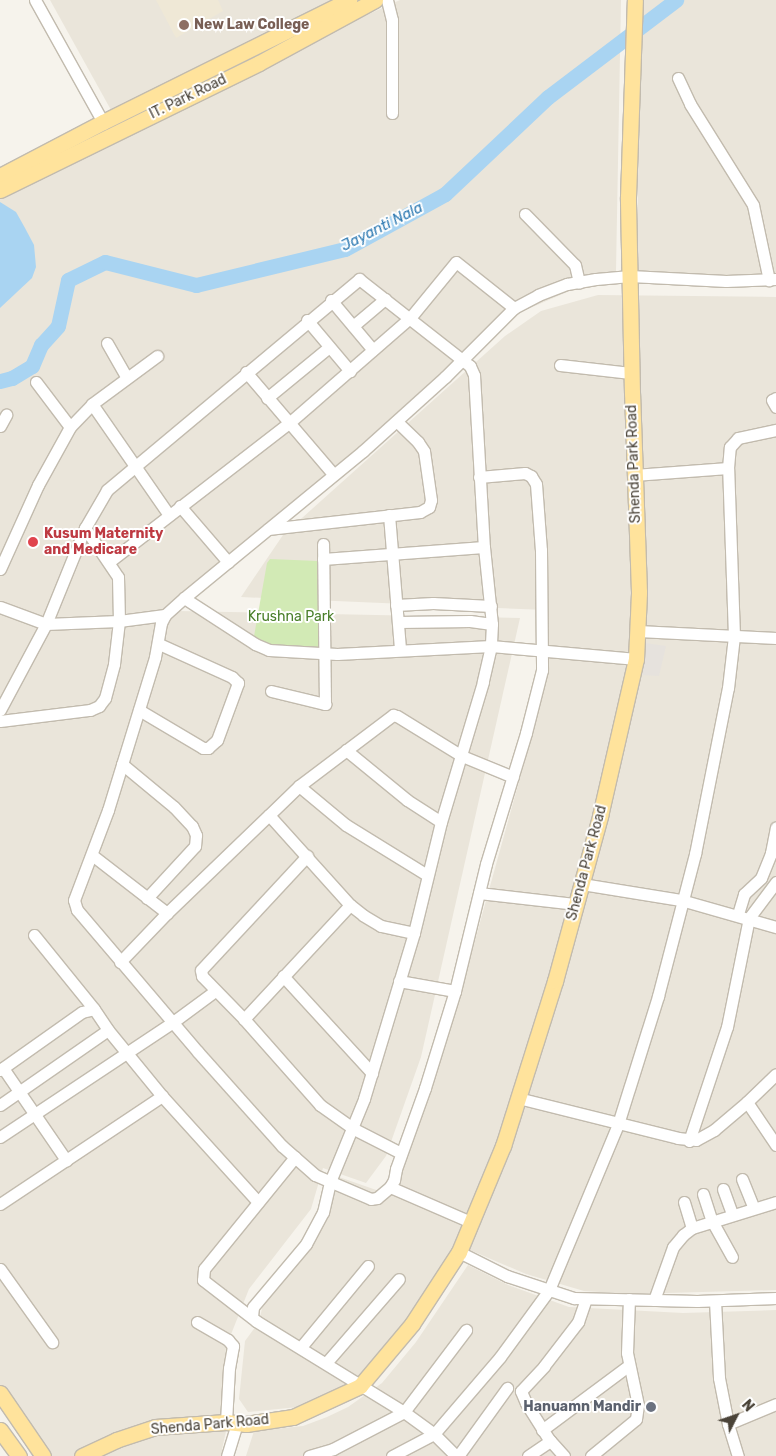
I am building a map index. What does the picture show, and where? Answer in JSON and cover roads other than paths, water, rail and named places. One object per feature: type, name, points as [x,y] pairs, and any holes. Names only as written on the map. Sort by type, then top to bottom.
[{"type":"main road","name":"IT. Park Road","points":[[0,176],[103,122],[349,0]]},
{"type":"main road","name":"IT. Park Road","points":[[0,190],[260,62],[375,0]]},
{"type":"main road","name":"Shenda Park Road","points":[[82,1456],[116,1440],[155,1427],[231,1422],[246,1424],[293,1417],[360,1386],[412,1324],[459,1252],[503,1146],[555,981],[582,884],[600,816],[636,659],[639,592],[631,373],[628,197],[632,42],[635,0]]},
{"type":"main road","points":[[0,1393],[43,1456]]},
{"type":"main road","points":[[0,1430],[19,1456]]},
{"type":"street","points":[[35,0],[103,122]]},
{"type":"street","points":[[387,0],[392,20],[392,113]]},
{"type":"street","points":[[479,477],[525,473],[531,476],[536,484],[543,652],[539,688],[486,864],[455,991],[425,1088],[390,1187],[377,1198],[371,1199],[315,1175],[282,1146],[120,962],[77,910],[74,900],[92,854],[139,710],[159,644],[161,623],[165,615],[184,598],[396,421],[463,359],[514,308],[538,295],[567,284],[630,276],[718,281],[772,280],[753,205],[690,104],[678,78]]},
{"type":"street","points":[[525,214],[575,265],[579,283]]},
{"type":"street","points":[[110,562],[289,423],[350,371],[410,318],[456,262],[514,308]]},
{"type":"street","points":[[0,710],[46,624],[84,528],[107,490],[358,279],[470,366],[474,375],[484,547],[492,624],[491,646],[483,682],[441,822],[414,933],[354,1129],[340,1154],[318,1224],[306,1244],[253,1307],[252,1316]]},
{"type":"street","points":[[353,326],[385,299]]},
{"type":"street","points":[[331,300],[373,350]]},
{"type":"street","points":[[307,320],[350,371]]},
{"type":"street","points":[[107,343],[127,378]]},
{"type":"street","points":[[267,398],[329,347]]},
{"type":"street","points":[[0,569],[38,485],[70,427],[92,404],[157,356]]},
{"type":"street","points":[[560,365],[631,373]]},
{"type":"street","points":[[246,372],[333,474]]},
{"type":"street","points":[[36,382],[70,427]]},
{"type":"street","points":[[776,398],[772,400],[776,407]]},
{"type":"street","points":[[92,404],[169,515]]},
{"type":"street","points":[[0,426],[6,415]]},
{"type":"street","points":[[268,529],[420,512],[429,507],[431,500],[424,451],[418,442],[396,421]]},
{"type":"street","points":[[392,1456],[434,1434],[500,1357],[549,1290],[618,1124],[658,996],[681,900],[695,854],[728,688],[734,636],[728,468],[730,447],[738,438],[776,430]]},
{"type":"street","points":[[634,474],[728,468]]},
{"type":"street","points":[[180,506],[228,562]]},
{"type":"street","points":[[389,515],[400,650]]},
{"type":"street","points":[[0,721],[90,710],[99,706],[105,698],[112,672],[120,621],[118,577],[110,562],[84,528]]},
{"type":"street","points":[[271,691],[325,704],[326,653],[323,544]]},
{"type":"street","points":[[323,559],[392,552],[484,547]]},
{"type":"street","points":[[184,598],[255,644],[269,650],[326,653],[491,646],[636,659]]},
{"type":"street","points":[[396,606],[433,603],[491,606]]},
{"type":"street","points":[[0,607],[46,624],[120,621],[165,615]]},
{"type":"street","points":[[399,622],[470,621],[492,624]]},
{"type":"street","points":[[638,631],[776,638]]},
{"type":"street","points":[[139,710],[203,748],[208,748],[217,740],[238,683],[232,677],[159,644]]},
{"type":"street","points":[[120,962],[167,913],[299,786],[393,715],[462,756],[513,777]]},
{"type":"street","points":[[346,750],[407,800],[441,822]]},
{"type":"street","points":[[122,764],[174,807],[192,826],[196,835],[195,846],[148,898]]},
{"type":"street","points":[[299,786],[346,825],[427,875]]},
{"type":"street","points":[[269,815],[350,905],[381,926],[414,933]]},
{"type":"street","points":[[738,914],[744,894],[761,878],[774,850],[776,827]]},
{"type":"street","points":[[92,854],[167,913]]},
{"type":"street","points":[[307,856],[201,970],[202,976],[244,1019],[320,1105],[354,1129],[401,1153]]},
{"type":"street","points":[[689,1140],[727,1027],[749,918],[776,882]]},
{"type":"street","points":[[582,884],[681,900],[738,914],[776,927]]},
{"type":"street","points":[[479,893],[576,904]]},
{"type":"street","points":[[244,1019],[350,905]]},
{"type":"street","points":[[34,935],[162,1096],[258,1202]]},
{"type":"street","points":[[283,976],[372,1073]]},
{"type":"street","points":[[399,981],[455,991]]},
{"type":"street","points":[[0,1137],[173,1022],[216,991]]},
{"type":"street","points":[[66,1160],[2,1069],[82,1012],[94,1009]]},
{"type":"street","points":[[0,1105],[108,1030]]},
{"type":"street","points":[[518,1098],[689,1140],[703,1138],[748,1102],[776,1074]]},
{"type":"street","points":[[0,1204],[162,1096]]},
{"type":"street","points":[[748,1102],[776,1145]]},
{"type":"street","points":[[294,1156],[204,1269],[202,1275],[207,1285],[300,1348],[404,1412],[434,1434],[457,1456],[507,1388]]},
{"type":"street","points":[[742,1179],[754,1208]]},
{"type":"street","points":[[390,1187],[471,1222]]},
{"type":"street","points":[[723,1188],[732,1214]]},
{"type":"street","points":[[703,1194],[712,1221],[732,1257]]},
{"type":"street","points":[[684,1202],[692,1228]]},
{"type":"street","points":[[654,1300],[673,1247],[692,1228],[732,1214],[776,1202]]},
{"type":"street","points":[[459,1252],[507,1276],[574,1298],[716,1301],[776,1298]]},
{"type":"street","points":[[300,1348],[368,1266]]},
{"type":"street","points":[[0,1269],[52,1342]]},
{"type":"street","points":[[326,1363],[399,1279]]},
{"type":"street","points":[[564,1456],[542,1430],[521,1391],[544,1366],[578,1322],[586,1299]]},
{"type":"street","points":[[591,1456],[636,1419],[638,1405],[628,1366],[629,1299]]},
{"type":"street","points":[[716,1301],[719,1378],[728,1424],[738,1456]]},
{"type":"street","points":[[197,1322],[228,1340],[233,1346],[229,1368],[231,1422],[227,1456]]},
{"type":"street","points":[[309,1456],[334,1449],[404,1412],[466,1330]]},
{"type":"street","points":[[542,1430],[628,1366]]},
{"type":"street","points":[[728,1424],[776,1404]]},
{"type":"street","points":[[528,1456],[550,1441]]},
{"type":"water","points":[[0,202],[16,212],[25,228],[34,245],[36,267],[32,278],[0,308]]},
{"type":"waterway","name":"Jayanti Nala","points":[[0,381],[12,378],[32,366],[41,345],[58,326],[68,280],[105,262],[196,285],[345,249],[445,194],[548,97],[676,0]]},
{"type":"place","name":"New Law College","points":[[184,25]]},
{"type":"place","name":"Kusum Maternity and Medicare","points":[[33,542]]},
{"type":"place","name":"Hanuamn Mandir","points":[[651,1407]]},
{"type":"park label","name":"Krushna Park","points":[[291,617]]}]
